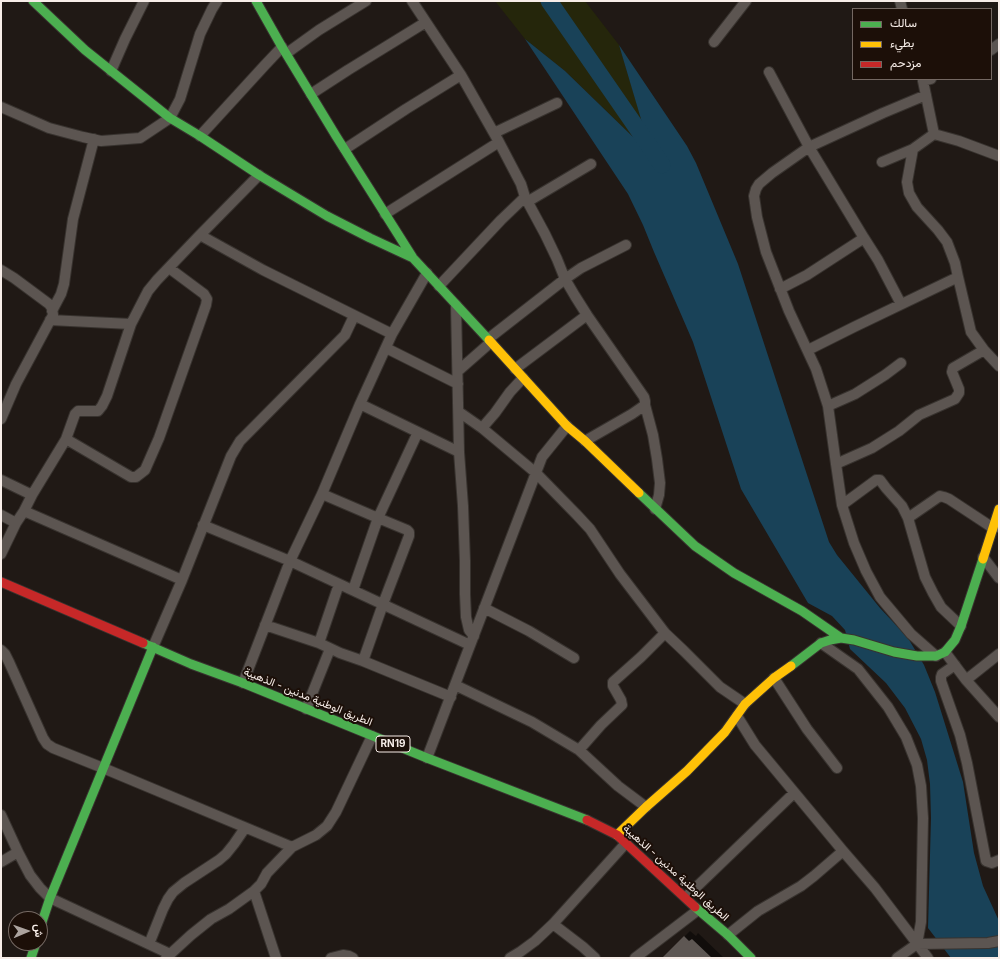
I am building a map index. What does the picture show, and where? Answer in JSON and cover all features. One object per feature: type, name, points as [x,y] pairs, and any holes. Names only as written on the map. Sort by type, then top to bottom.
[{"type":"street","points":[[33,1],[85,50],[170,118],[259,175],[327,216],[413,258]]},
{"type":"street","points":[[111,72],[125,39],[144,1]]},
{"type":"street","points":[[1,107],[49,128],[101,141],[140,138],[170,118],[180,99],[200,34],[212,8],[217,1]]},
{"type":"street","points":[[200,136],[265,65],[284,50],[366,1]]},
{"type":"street","points":[[412,1],[461,74],[522,184],[526,199],[557,259],[565,279],[587,315],[644,397],[653,435],[660,482],[659,495],[655,509]]},
{"type":"street","points":[[714,42],[746,1]]},
{"type":"street","points":[[261,3],[284,50],[413,258],[490,340],[566,426],[584,441],[695,546],[734,573],[802,611],[841,638]]},
{"type":"street","points":[[311,94],[426,22]]},
{"type":"street","points":[[769,72],[809,147],[878,260],[902,304]]},
{"type":"street","points":[[345,149],[461,74]]},
{"type":"street","points":[[925,80],[926,96],[934,134]]},
{"type":"street","points":[[926,96],[883,113],[809,147],[759,184],[754,196],[757,217],[766,252],[780,289],[816,369],[828,406],[842,505],[854,543],[866,571],[880,597],[910,634],[955,665],[966,680],[999,717]]},
{"type":"street","points":[[385,214],[496,137],[557,103]]},
{"type":"street","points":[[882,162],[914,149],[934,134]]},
{"type":"street","points":[[934,134],[959,141],[999,156]]},
{"type":"street","points":[[1,419],[16,384],[61,294],[64,284],[73,219],[94,139]]},
{"type":"street","points":[[914,149],[907,182],[909,193],[917,207],[947,242],[955,263],[971,332],[984,350],[999,366]]},
{"type":"street","points":[[439,286],[501,220],[526,199],[591,164]]},
{"type":"street","points":[[1,554],[16,523],[66,439],[75,414],[78,411],[98,411],[102,406],[107,396],[131,324],[148,291],[259,175]]},
{"type":"street","points":[[200,235],[263,270],[392,334]]},
{"type":"street","points":[[780,289],[807,275],[864,238]]},
{"type":"street","points":[[458,371],[490,340],[565,279],[581,268],[626,245]]},
{"type":"street","points":[[66,439],[131,477],[136,477],[145,470],[159,438],[207,299],[204,294],[169,268]]},
{"type":"street","points":[[1,270],[44,299],[49,304],[51,315]]},
{"type":"street","points":[[243,683],[290,561],[322,494],[360,404],[392,334],[427,273]]},
{"type":"street","points":[[808,350],[958,277]]},
{"type":"street","points":[[456,305],[459,452],[464,506],[466,617],[472,640]]},
{"type":"street","points":[[51,315],[131,324]]},
{"type":"street","points":[[515,369],[587,315]]},
{"type":"street","points":[[46,911],[103,768],[182,580],[231,456],[240,441],[345,335],[354,316]]},
{"type":"street","points":[[386,348],[458,384]]},
{"type":"street","points":[[836,464],[888,439],[919,415],[955,399],[959,393],[959,389],[952,372],[953,368],[984,350]]},
{"type":"street","points":[[828,406],[855,394],[901,363]]},
{"type":"street","points":[[482,428],[523,378]]},
{"type":"street","points":[[360,404],[459,452]]},
{"type":"street","points":[[584,441],[645,405]]},
{"type":"street","points":[[459,412],[482,428],[536,473],[590,529],[620,574],[665,633],[720,687],[745,704]]},
{"type":"street","points":[[427,758],[542,457],[566,426]]},
{"type":"street","points":[[353,590],[378,518],[418,432]]},
{"type":"street","points":[[1,480],[32,495]]},
{"type":"street","points":[[842,505],[876,480],[880,480],[902,506],[908,518],[925,577],[933,593],[941,607],[961,626]]},
{"type":"street","points":[[322,494],[409,532],[409,536],[363,661]]},
{"type":"street","points":[[908,518],[940,496],[949,499],[996,527]]},
{"type":"street","points":[[617,835],[687,771],[724,732],[745,704],[774,678],[821,643],[841,638],[854,640],[894,652],[917,656],[941,654],[955,640],[961,626],[983,557],[996,527],[999,509]]},
{"type":"street","points":[[24,511],[182,580]]},
{"type":"street","points":[[1,516],[16,523]]},
{"type":"street","points":[[204,525],[290,561],[383,604],[472,640]]},
{"type":"street","points":[[983,557],[999,578]]},
{"type":"street","name":"الطريق الوطنية مدنين - الذهيبة","points":[[1,582],[191,664],[243,683],[427,758],[590,821],[617,835],[626,842],[698,910],[728,935],[751,958]]},
{"type":"street","points":[[319,643],[339,584]]},
{"type":"street","points":[[484,608],[529,631],[574,658]]},
{"type":"street","points":[[265,625],[319,643],[330,649],[451,696]]},
{"type":"street","points":[[579,750],[622,705],[622,700],[613,686],[614,682],[665,633]]},
{"type":"street","points":[[821,643],[858,669],[888,707],[906,737],[917,765],[921,786],[923,818],[921,922],[917,944]]},
{"type":"street","points":[[306,709],[330,649]]},
{"type":"street","points":[[1,650],[9,662],[43,738],[53,748],[292,847]]},
{"type":"street","points":[[966,680],[999,654]]},
{"type":"street","points":[[955,665],[942,674],[941,681],[945,696],[960,735],[986,860],[992,863],[999,860]]},
{"type":"street","points":[[774,678],[807,728],[837,768]]},
{"type":"street","points":[[455,685],[532,722],[579,750],[618,786],[646,807]]},
{"type":"street","points":[[737,716],[755,745],[875,888],[928,958]]},
{"type":"street","points":[[1,815],[30,875],[50,898],[149,944],[168,956],[191,935],[254,891],[261,884],[267,873],[292,847],[316,835],[327,826],[336,812],[372,736]]},
{"type":"street","points":[[686,898],[794,793]]},
{"type":"street","points":[[149,944],[163,909],[173,892],[226,854],[245,828]]},
{"type":"street","points":[[510,958],[535,941],[554,924],[626,842]]},
{"type":"street","points":[[728,935],[758,912],[801,886],[843,851]]},
{"type":"street","points":[[1,862],[18,852]]},
{"type":"street","points":[[254,891],[276,958]]},
{"type":"street","points":[[635,958],[698,910]]},
{"type":"street","points":[[554,924],[583,947],[594,958]]},
{"type":"street","points":[[897,958],[917,944],[999,942]]},
{"type":"street","points":[[331,958],[343,955],[353,958]]},
{"type":"green space","points":[[495,1],[585,1],[619,45],[650,147],[632,136],[565,71],[525,39]]},
{"type":"water","points":[[525,39],[565,71],[632,136],[649,146],[619,45],[687,146],[696,163],[738,264],[829,542],[837,555],[880,608],[908,638],[924,665],[935,692],[963,782],[974,853],[983,886],[999,921],[999,958],[951,958],[928,928],[931,818],[930,784],[927,760],[921,739],[905,708],[886,683],[850,649],[845,630],[832,616],[808,603],[741,489],[693,342],[643,225],[628,194]]},
{"type":"building","points":[[684,936],[689,941],[692,939],[712,958],[662,958]]},
{"type":"waterway","points":[[549,1],[662,165]]},
{"type":"traffic: fast","points":[[33,1],[85,50],[170,118],[259,175],[327,216],[413,258]]},
{"type":"traffic: fast","points":[[256,1],[336,136],[413,258],[489,340]]},
{"type":"traffic: fast","points":[[639,493],[695,546],[734,573],[802,611],[841,638]]},
{"type":"traffic: fast","points":[[791,666],[821,643],[841,638],[854,640],[894,652],[917,656],[936,656],[945,652],[955,640],[961,626],[983,559]]},
{"type":"traffic: fast","points":[[143,643],[191,664],[243,683],[427,758],[587,820]]},
{"type":"traffic: fast","points":[[46,911],[153,647]]},
{"type":"traffic: fast","points":[[695,907],[728,935],[751,958]]},
{"type":"traffic: fast","points":[[31,958],[33,951]]},
{"type":"traffic: slow","points":[[489,340],[567,426],[585,441],[639,493]]},
{"type":"traffic: slow","points":[[983,559],[999,509]]},
{"type":"traffic: slow","points":[[617,835],[687,771],[725,732],[745,704],[774,678],[791,666]]},
{"type":"traffic: jam","points":[[1,582],[143,643]]},
{"type":"traffic: jam","points":[[587,820],[617,835],[695,907]]}]
